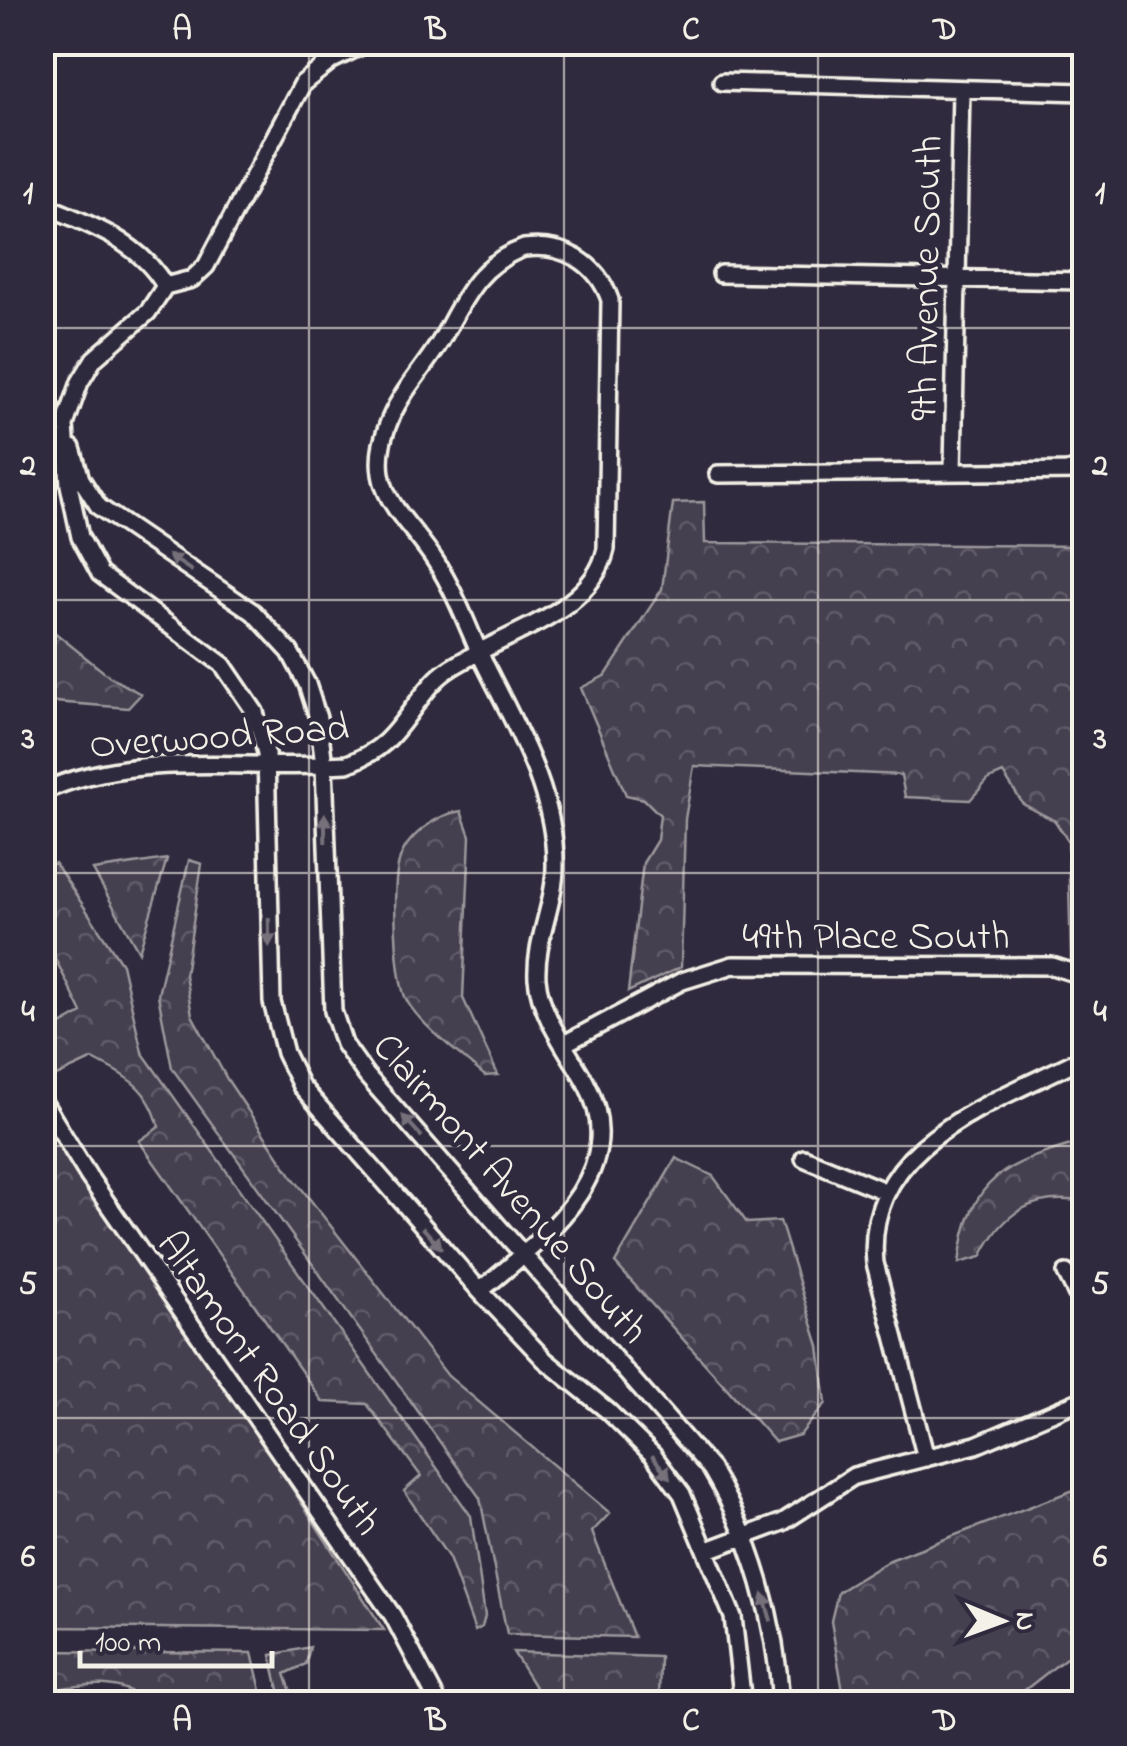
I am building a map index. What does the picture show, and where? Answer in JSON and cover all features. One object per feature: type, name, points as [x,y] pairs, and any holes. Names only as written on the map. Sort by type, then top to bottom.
[{"type":"street","name":"Clairmont Avenue South","points":[[369,42],[332,60],[304,83],[206,266],[192,279],[165,286],[148,312],[94,358],[65,425],[73,511],[80,537],[100,574],[233,676],[260,726],[266,768],[270,984],[285,1053],[323,1116],[480,1291],[544,1360],[608,1411],[652,1455],[682,1494],[708,1550],[736,1634],[743,1704]]},
{"type":"street","points":[[722,82],[1084,92]]},
{"type":"street","name":"9th Avenue South","points":[[953,469],[961,90]]},
{"type":"street","points":[[42,204],[124,240],[155,268],[165,286]]},
{"type":"street","name":"Overwood Road","points":[[42,792],[78,776],[124,768],[324,766],[375,754],[396,734],[432,684],[585,591],[601,568],[606,549],[612,310],[594,271],[557,248],[524,248],[480,274],[393,412],[382,447],[381,472],[393,509],[433,558],[480,652]]},
{"type":"street","points":[[721,274],[1084,281]]},
{"type":"street","points":[[42,424],[65,425]]},
{"type":"street","name":"Clairmont Avenue South","points":[[65,425],[81,479],[99,507],[253,612],[279,637],[314,701],[324,766],[329,977],[333,1011],[344,1044],[366,1075],[701,1454],[720,1484],[770,1613],[782,1704]]},
{"type":"street","points":[[718,474],[953,469],[1084,471]]},
{"type":"street","points":[[480,652],[539,780],[550,814],[554,882],[537,977],[544,1009],[594,1105],[596,1158],[579,1200],[480,1291]]},
{"type":"street","name":"49th Place South","points":[[564,1044],[682,981],[733,965],[1052,966],[1084,976]]},
{"type":"street","points":[[926,1458],[875,1264],[876,1219],[884,1191],[911,1154],[935,1135],[1084,1057]]},
{"type":"street","name":"Altamont Road South","points":[[42,1100],[89,1177],[385,1604],[440,1704]]},
{"type":"street","points":[[804,1158],[884,1191]]},
{"type":"street","points":[[1066,1274],[1084,1308]]},
{"type":"street","points":[[708,1550],[795,1516],[854,1476],[996,1438],[1084,1399]]},
{"type":"green space","points":[[704,502],[705,543],[1084,546],[1084,967],[1071,962],[1068,841],[1055,821],[1023,804],[1003,773],[989,779],[970,800],[905,797],[901,775],[694,766],[685,819],[681,967],[628,992],[643,863],[657,840],[660,815],[644,799],[626,795],[581,688],[606,675],[662,589],[673,503]]},
{"type":"green space","points":[[43,623],[110,677],[141,694],[128,708],[43,701]]},
{"type":"green space","points":[[461,811],[470,836],[463,998],[498,1075],[485,1076],[422,1020],[407,1001],[400,974],[396,891],[402,853],[423,828]]},
{"type":"green space","points":[[167,859],[139,952],[93,870]]},
{"type":"green space","points":[[189,860],[202,864],[185,975],[192,1015],[227,1079],[291,1175],[448,1376],[610,1513],[592,1532],[634,1637],[507,1634],[480,1498],[172,1068],[158,995]]},
{"type":"green space","points":[[55,863],[122,964],[142,1052],[471,1516],[485,1616],[482,1627],[475,1631],[449,1558],[404,1491],[421,1476],[367,1404],[323,1402],[139,1141],[159,1127],[143,1093],[127,1078],[93,1059],[50,1079],[43,1067],[43,1035],[82,1013],[43,934],[43,868]]},
{"type":"green space","points":[[43,1105],[384,1630],[43,1627]]},
{"type":"green space","points":[[1084,1141],[1084,1202],[1049,1200],[1022,1209],[999,1228],[981,1257],[959,1263],[972,1210],[996,1177],[1033,1157]]},
{"type":"green space","points":[[676,1158],[713,1176],[747,1223],[780,1221],[819,1346],[826,1403],[800,1435],[775,1442],[615,1263]]},
{"type":"green space","points":[[1084,1486],[1084,1644],[1021,1693],[973,1703],[845,1703],[831,1621],[838,1592],[890,1560]]},
{"type":"green space","points":[[310,1647],[306,1664],[285,1674],[295,1703],[282,1703],[271,1655]]},
{"type":"green space","points":[[42,1651],[252,1653],[264,1703],[146,1703],[124,1689],[98,1685],[43,1691]]},
{"type":"green space","points":[[513,1652],[660,1657],[659,1703],[545,1703]]}]
